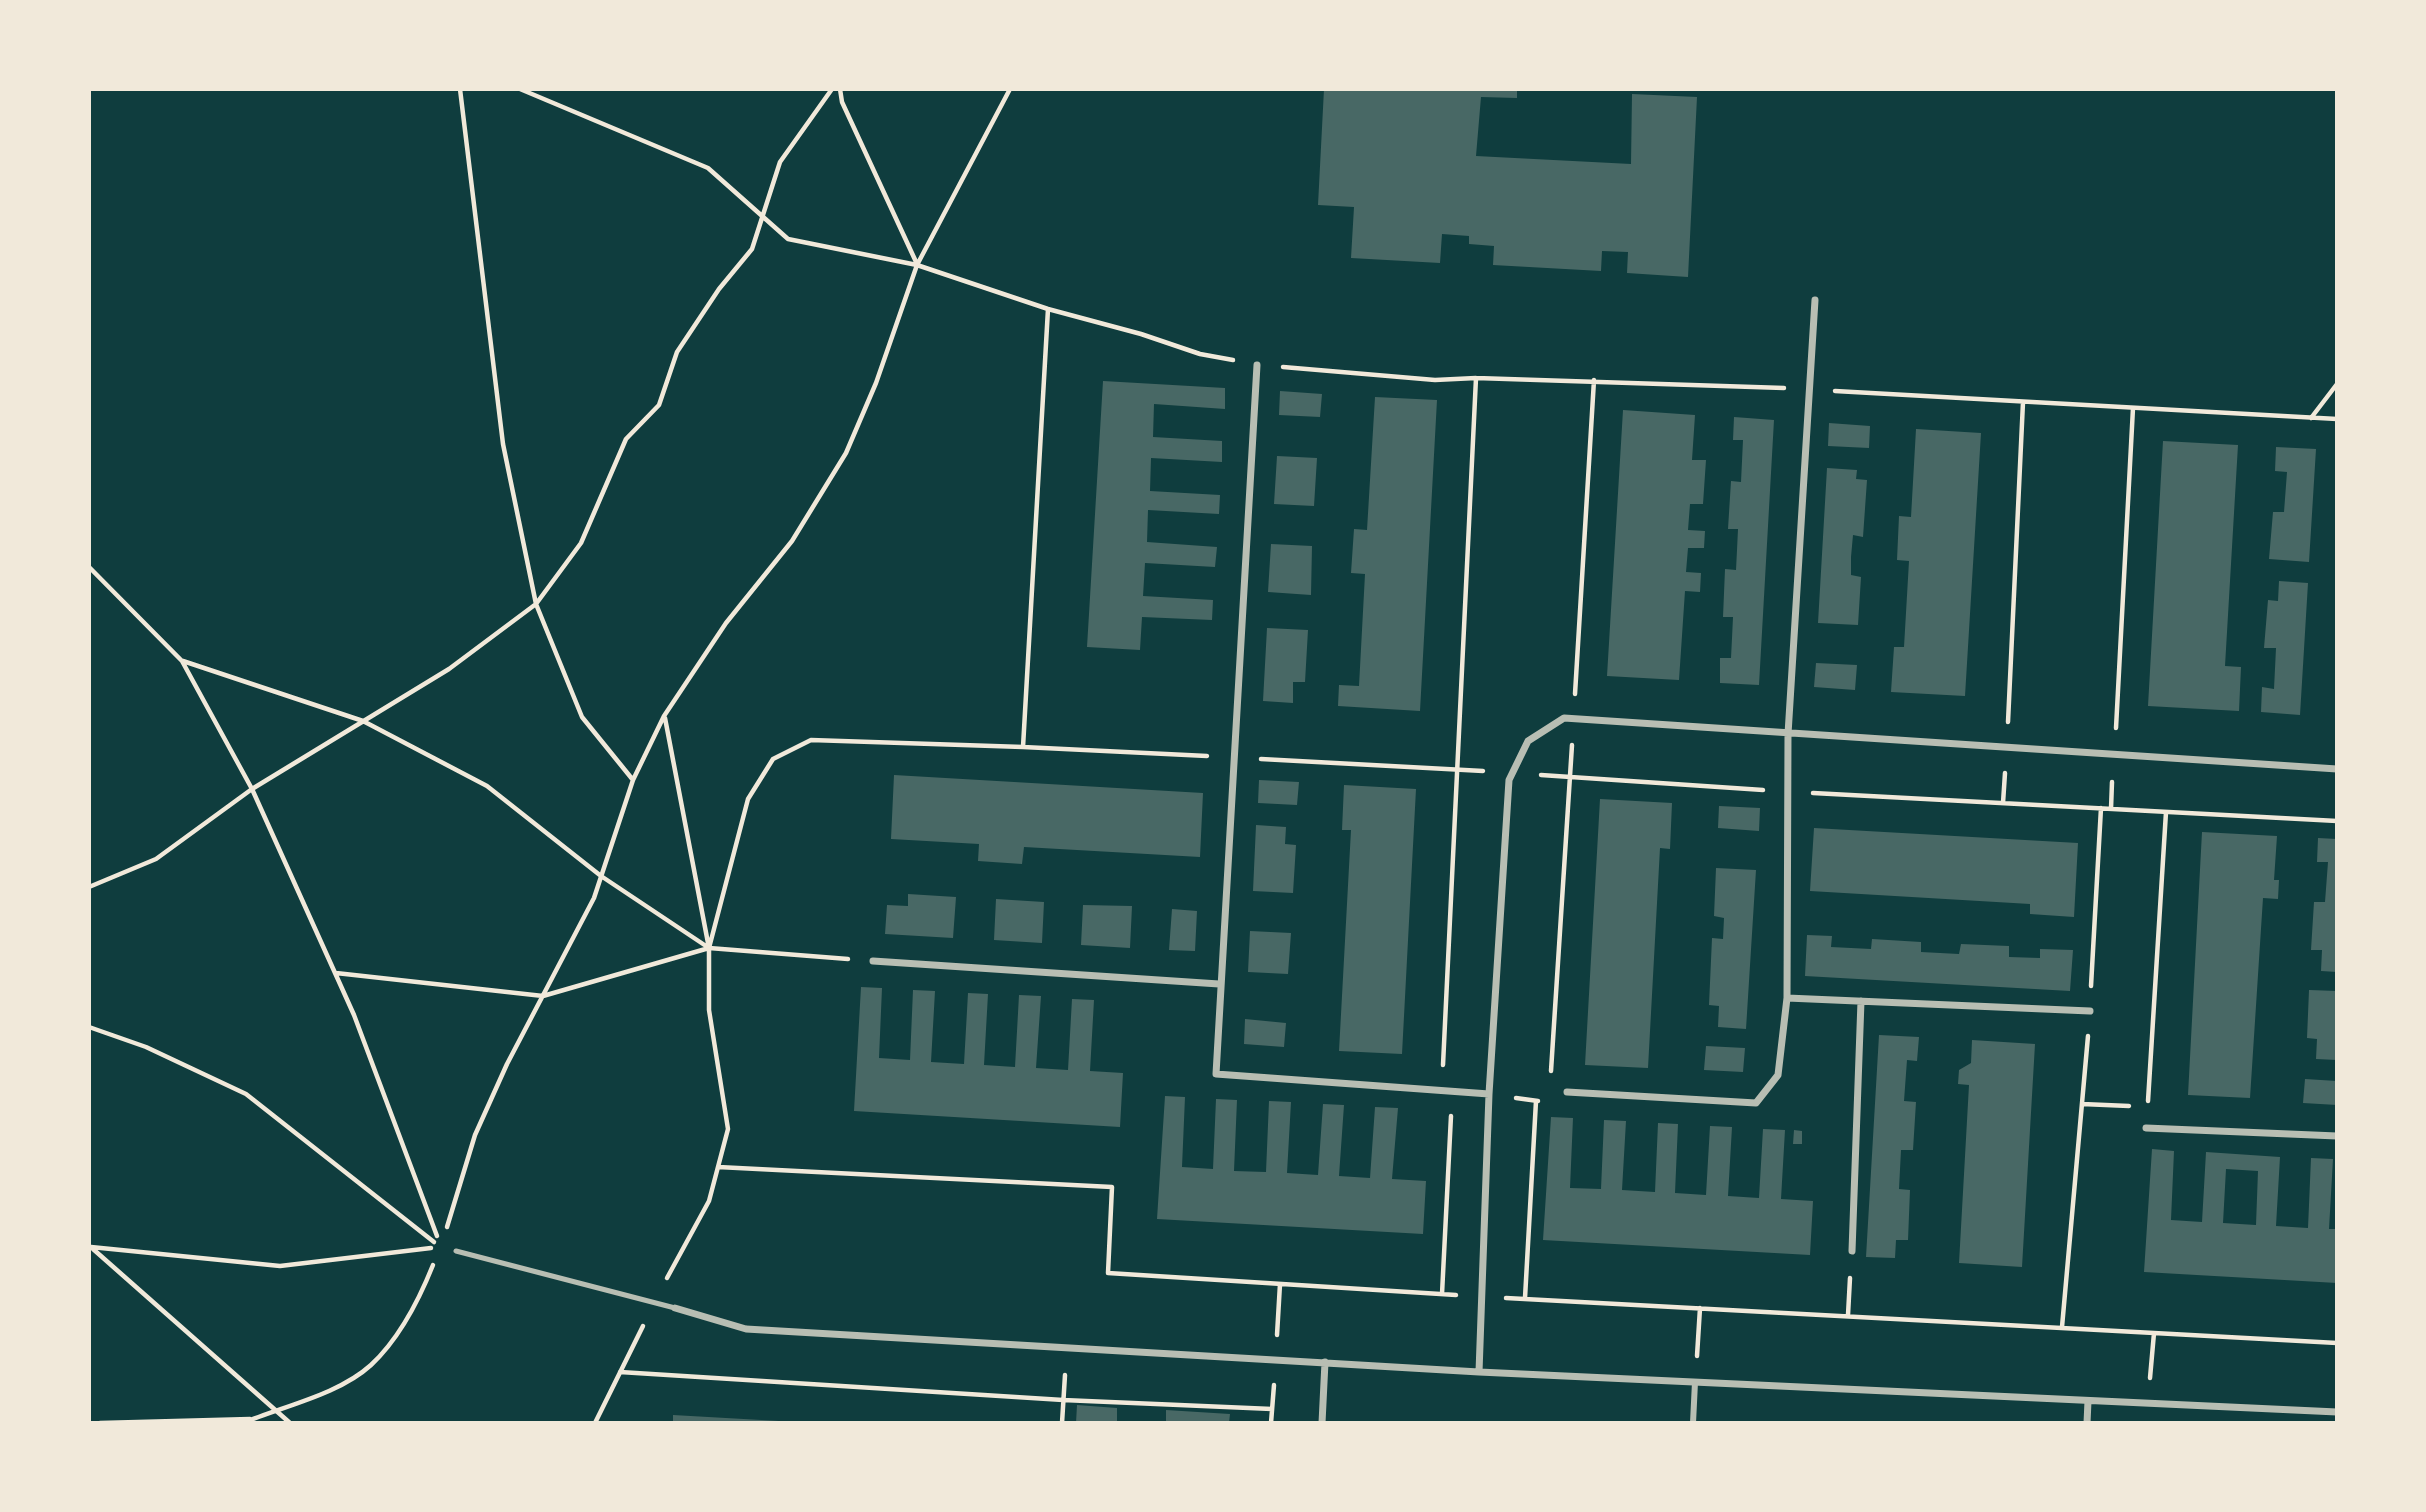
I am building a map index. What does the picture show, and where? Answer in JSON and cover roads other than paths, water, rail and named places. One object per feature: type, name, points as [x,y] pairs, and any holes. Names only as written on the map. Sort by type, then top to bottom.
[{"type":"street","points":[[1567,1092],[1756,1103],[1778,1075],[1787,998],[1788,734],[1815,300]]},
{"type":"street","points":[[1257,365],[1219,984],[1216,1074],[1489,1094]]},
{"type":"street","points":[[1479,1371],[1489,1094],[1509,780],[1528,741],[1564,718],[1573,718],[2337,769]]},
{"type":"street","points":[[873,961],[1219,984]]},
{"type":"street","points":[[1787,998],[2090,1011]]},
{"type":"street","points":[[1852,1251],[1861,1000]]},
{"type":"street","points":[[2146,1128],[2337,1136]]},
{"type":"street","points":[[676,1308],[746,1329],[1479,1371],[2337,1412]]},
{"type":"street","points":[[1322,1423],[1325,1362]]},
{"type":"street","points":[[1693,1423],[1695,1382]]},
{"type":"street","points":[[2087,1423],[2088,1401]]},
{"type":"lane","points":[[456,1251],[676,1308]]}]
